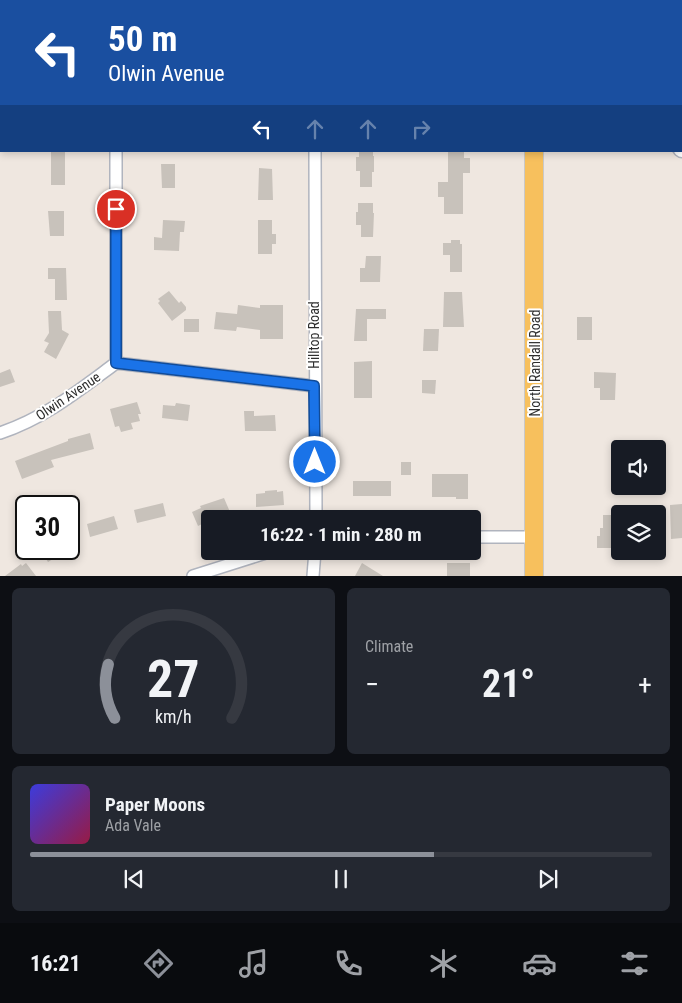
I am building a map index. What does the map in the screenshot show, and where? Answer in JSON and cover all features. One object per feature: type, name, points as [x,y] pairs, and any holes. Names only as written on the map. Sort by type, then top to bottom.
[{"type":"main road","name":"North Randall Road","points":[[534,152],[534,576]]},
{"type":"street","points":[[116,152],[116,363]]},
{"type":"street","name":"Hilltop Road","points":[[315,152],[314,386],[316,510]]},
{"type":"street","name":"Olwin Avenue","points":[[0,433],[54,409],[116,363],[314,386]]},
{"type":"street","points":[[481,537],[534,537]]},
{"type":"street","points":[[193,576],[244,560]]},
{"type":"street","points":[[313,576],[314,560]]},
{"type":"building","points":[[51,152],[65,152],[65,185],[51,185]]},
{"type":"building","points":[[359,152],[373,152],[374,172],[372,172],[372,187],[360,187],[360,171],[356,171],[356,157],[359,157]]},
{"type":"building","points":[[448,152],[464,152],[464,158],[470,158],[470,173],[463,173],[463,214],[444,214],[444,197],[438,197],[438,182],[448,182]]},
{"type":"building","points":[[161,164],[175,164],[175,188],[162,188]]},
{"type":"building","points":[[259,168],[272,169],[273,200],[258,200]]},
{"type":"building","points":[[358,203],[373,203],[373,237],[361,237],[361,225],[356,225]]},
{"type":"building","points":[[48,211],[64,211],[64,236],[50,236]]},
{"type":"building","points":[[163,220],[185,221],[184,232],[180,232],[179,251],[154,250],[154,237],[162,238]]},
{"type":"building","points":[[258,220],[272,220],[272,234],[276,234],[276,244],[272,244],[272,254],[258,254]]},
{"type":"building","points":[[451,240],[460,240],[460,244],[462,244],[462,272],[450,272],[450,255],[443,255],[443,243],[451,243]]},
{"type":"building","points":[[366,256],[381,256],[380,282],[360,282],[360,268],[365,268]]},
{"type":"building","points":[[48,268],[66,268],[67,300],[55,300],[55,279],[48,279]]},
{"type":"building","points":[[169,291],[179,303],[181,301],[186,307],[186,310],[172,321],[158,303],[160,301],[158,299]]},
{"type":"building","points":[[444,292],[462,292],[464,327],[443,327]]},
{"type":"building","points":[[238,305],[260,308],[260,305],[283,305],[283,339],[260,339],[260,330],[237,327],[236,331],[214,329],[216,312],[237,314]]},
{"type":"building","points":[[356,309],[386,309],[386,319],[367,319],[367,341],[354,341]]},
{"type":"building","points":[[48,311],[61,311],[62,330],[69,334],[56,359],[44,352],[49,343],[44,341],[49,333]]},
{"type":"building","points":[[577,317],[592,317],[592,340],[577,340]]},
{"type":"building","points":[[184,319],[199,319],[199,332],[184,332]]},
{"type":"building","points":[[424,329],[439,329],[438,351],[423,351]]},
{"type":"building","points":[[372,361],[372,398],[354,398],[354,362]]},
{"type":"building","points":[[10,369],[15,382],[0,387],[0,373]]},
{"type":"building","points":[[594,372],[616,373],[615,400],[600,400],[600,388],[594,388]]},
{"type":"building","points":[[422,380],[436,380],[435,394],[422,393]]},
{"type":"building","points":[[137,402],[141,414],[138,414],[140,421],[131,423],[133,429],[121,432],[119,426],[115,427],[110,409]]},
{"type":"building","points":[[176,403],[190,405],[188,421],[162,418],[163,405],[175,406]]},
{"type":"building","points":[[244,411],[254,411],[254,416],[275,415],[276,431],[245,431]]},
{"type":"building","points":[[90,433],[94,449],[51,460],[54,467],[22,479],[15,461],[68,441],[68,439]]},
{"type":"building","points":[[401,462],[411,462],[411,475],[401,475]]},
{"type":"building","points":[[432,474],[468,474],[468,499],[432,497]]},
{"type":"building","points":[[353,481],[391,481],[391,496],[353,496]]},
{"type":"building","points":[[277,490],[277,492],[283,491],[284,505],[256,507],[256,494]]},
{"type":"building","points":[[224,498],[229,510],[201,510],[201,524],[198,526],[192,512],[201,508],[200,506]]},
{"type":"building","points":[[163,503],[166,516],[137,523],[134,510]]},
{"type":"building","points":[[682,504],[682,538],[671,539],[670,505]]},
{"type":"building","points":[[603,515],[611,515],[611,548],[597,548],[597,536],[600,536],[600,528],[603,528]]},
{"type":"building","points":[[114,516],[118,529],[90,537],[87,524]]},
{"type":"building","points":[[26,563],[36,576],[5,576],[21,564],[22,566]]},
{"type":"building","points":[[362,563],[383,576],[355,576]]},
{"type":"building","points":[[447,563],[470,563],[470,576],[447,576]]},
{"type":"route","points":[[116,209],[116,363],[314,386],[315,462]]}]
